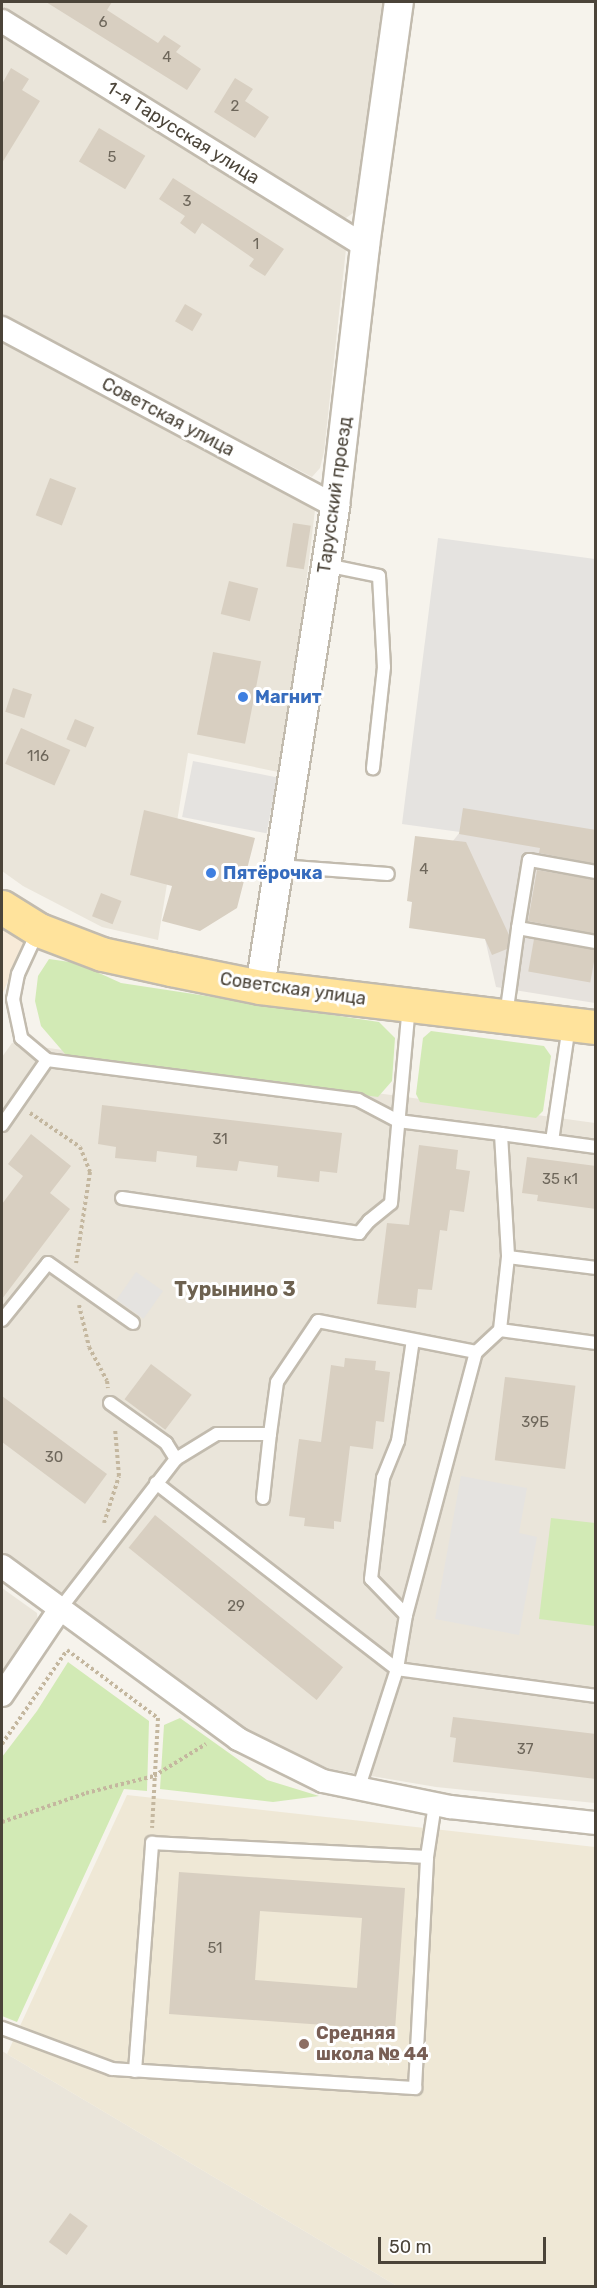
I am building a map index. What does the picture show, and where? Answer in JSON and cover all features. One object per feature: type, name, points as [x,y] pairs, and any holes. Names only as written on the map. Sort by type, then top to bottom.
[{"type":"main road","name":"Советская улица","points":[[2,907],[39,930],[102,954],[260,987],[582,1026]]},
{"type":"street","name":"Тарусский проезд","points":[[260,987],[335,506],[365,246],[399,2]]},
{"type":"street","name":"1-я Тарусская улица","points":[[2,21],[365,246]]},
{"type":"street","name":"Советская улица","points":[[2,328],[335,506]]},
{"type":"street","points":[[2,1566],[238,1739],[323,1781],[435,1804],[596,1823]]},
{"type":"street","points":[[2,1695],[60,1609]]},
{"type":"lane","points":[[326,565],[379,576],[384,667],[373,768]]},
{"type":"lane","points":[[506,1017],[529,860],[596,872]]},
{"type":"lane","points":[[279,866],[388,874]]},
{"type":"lane","points":[[518,928],[596,942]]},
{"type":"lane","points":[[39,930],[18,974],[13,999],[21,1038],[47,1060],[358,1100],[398,1121],[596,1147]]},
{"type":"lane","points":[[122,1198],[359,1233],[369,1221],[391,1203],[409,1005]]},
{"type":"lane","points":[[552,1141],[582,1026]]},
{"type":"lane","points":[[2,1125],[47,1060]]},
{"type":"lane","points":[[358,1790],[397,1670],[406,1615],[476,1352],[500,1330],[508,1257],[501,1134]]},
{"type":"lane","points":[[508,1257],[596,1268]]},
{"type":"lane","points":[[2,1320],[48,1263],[133,1323]]},
{"type":"lane","points":[[263,1498],[277,1382],[318,1321],[476,1352]]},
{"type":"lane","points":[[500,1330],[596,1343]]},
{"type":"lane","points":[[406,1615],[371,1579],[383,1478],[398,1441],[413,1340]]},
{"type":"lane","points":[[110,1403],[166,1443],[176,1459]]},
{"type":"lane","points":[[60,1609],[176,1459],[217,1434],[270,1434]]},
{"type":"lane","points":[[156,1483],[397,1670],[596,1696]]},
{"type":"lane","points":[[2,2028],[112,2069],[415,2088],[427,1857],[435,1804]]},
{"type":"lane","points":[[135,2071],[152,1843],[427,1857]]},
{"type":"path","points":[[17,1105],[80,1147],[90,1172],[73,1281],[89,1347],[107,1381],[118,1443],[119,1476],[106,1508],[97,1561]]},
{"type":"path","points":[[2,1744],[67,1650],[158,1718],[152,1843]]},
{"type":"path","points":[[2,1822],[86,1793],[154,1776],[206,1744]]},
{"type":"shaded area","points":[[2,2],[385,2],[356,211],[343,220],[2,10]]},
{"type":"shaded area","points":[[2,28],[335,232],[346,249],[324,452],[320,468],[312,477],[2,317]]},
{"type":"shaded area","points":[[2,335],[177,426],[315,510],[283,773],[188,753],[158,940],[102,927],[23,886],[2,871]]},
{"type":"shaded area","points":[[438,538],[595,559],[595,830],[460,832],[402,824]]},
{"type":"shaded area","points":[[193,761],[277,777],[267,833],[182,817]]},
{"type":"shaded area","points":[[595,830],[595,1003],[496,987],[485,939],[442,855],[460,832]]},
{"type":"shaded area","points":[[2,927],[25,941],[2,995]]},
{"type":"shaded area","points":[[12,1043],[595,1123],[595,1803],[436,1787],[330,1769],[244,1730],[2,1552],[2,1057]]},
{"type":"shaded area","points":[[136,1272],[163,1291],[144,1319],[116,1300]]},
{"type":"shaded area","points":[[461,1476],[527,1488],[519,1533],[537,1537],[519,1635],[435,1619]]},
{"type":"shaded area","points":[[2,1588],[37,1613],[39,1634],[2,1686]]},
{"type":"shaded area","name":"Средняя школа № 44","points":[[127,1795],[595,1847],[595,2286],[397,2286],[7,2054]]},
{"type":"shaded area","points":[[2,2051],[7,2054],[397,2286],[2,2286]]},
{"type":"green space","points":[[49,959],[77,963],[121,983],[379,1022],[395,1038],[392,1081],[378,1097],[66,1055],[41,1026],[35,1001],[38,976]]},
{"type":"green space","points":[[431,1031],[544,1046],[551,1056],[543,1111],[536,1118],[420,1102],[416,1094],[423,1038]]},
{"type":"green space","points":[[551,1518],[595,1523],[595,1626],[539,1619]]},
{"type":"green space","points":[[68,1662],[149,1721],[147,1791],[124,1789],[17,2022],[2,2016],[2,1757],[37,1711]]},
{"type":"green space","points":[[180,1718],[267,1780],[319,1796],[273,1802],[160,1789],[164,1725]]},
{"type":"building","points":[[46,2],[112,2],[107,10],[158,43],[164,35],[181,46],[176,52],[201,69],[187,90]]},
{"type":"building","points":[[11,68],[29,79],[22,90],[40,101],[2,163],[2,84]]},
{"type":"building","points":[[235,78],[253,89],[245,101],[269,117],[255,138],[214,112]]},
{"type":"building","points":[[99,128],[145,156],[125,189],[79,161]]},
{"type":"building","points":[[173,178],[284,249],[265,276],[249,266],[254,259],[202,223],[195,234],[180,223],[185,216],[159,199]]},
{"type":"building","points":[[185,304],[202,314],[192,331],[175,321]]},
{"type":"building","points":[[50,478],[76,488],[62,525],[36,515]]},
{"type":"building","points":[[293,523],[311,526],[304,569],[286,566]]},
{"type":"building","points":[[229,581],[258,588],[250,621],[221,614]]},
{"type":"building","points":[[213,652],[261,661],[245,744],[197,734]]},
{"type":"building","points":[[13,688],[32,694],[24,718],[5,712]]},
{"type":"building","points":[[75,719],[94,727],[86,747],[66,739]]},
{"type":"building","points":[[21,728],[70,750],[54,786],[5,764]]},
{"type":"building","points":[[463,808],[596,830],[596,864],[539,853],[540,848],[459,834]]},
{"type":"building","name":"Пятёрочка","points":[[144,810],[255,838],[237,908],[200,931],[162,921],[172,886],[130,875]]},
{"type":"building","points":[[415,836],[466,842],[509,935],[507,949],[492,955],[485,939],[409,928],[412,902],[407,901]]},
{"type":"building","points":[[537,870],[596,880],[596,934],[528,921]]},
{"type":"building","points":[[101,893],[122,901],[113,924],[92,916]]},
{"type":"building","points":[[534,939],[596,950],[590,982],[528,971]]},
{"type":"building","points":[[102,1105],[342,1133],[337,1173],[320,1171],[319,1182],[277,1177],[278,1166],[239,1161],[237,1171],[196,1167],[197,1156],[157,1151],[156,1162],[115,1158],[116,1147],[98,1144]]},
{"type":"building","points":[[31,1134],[71,1166],[50,1193],[70,1209],[2,1299],[2,1204],[23,1176],[8,1164]]},
{"type":"building","points":[[419,1145],[458,1150],[456,1169],[470,1171],[464,1212],[450,1210],[447,1231],[440,1230],[432,1290],[418,1289],[416,1308],[377,1304],[387,1223],[409,1225]]},
{"type":"building","points":[[527,1157],[596,1166],[596,1209],[537,1201],[538,1195],[522,1193]]},
{"type":"building","points":[[345,1358],[376,1361],[375,1370],[390,1372],[384,1422],[376,1421],[373,1449],[350,1446],[341,1522],[334,1521],[334,1529],[304,1526],[305,1518],[289,1516],[299,1439],[321,1442],[331,1365],[344,1367]]},
{"type":"building","points":[[151,1364],[192,1395],[165,1430],[125,1399]]},
{"type":"building","points":[[505,1377],[575,1386],[565,1469],[495,1460]]},
{"type":"building","points":[[2,1396],[107,1474],[85,1504],[2,1442]]},
{"type":"building","points":[[155,1515],[343,1667],[317,1700],[129,1548]]},
{"type":"building","points":[[453,1717],[596,1734],[596,1779],[453,1762],[456,1738],[450,1737]]},
{"type":"building","points":[[179,1872],[405,1888],[395,2030],[169,2014]],"holes":[[[260,1911],[362,1918],[357,1988],[255,1980]]]},
{"type":"building","points":[[70,2213],[88,2226],[67,2255],[49,2242]]},
{"type":"place","name":"Магнит","points":[[243,697]]},
{"type":"place","name":"Пятёрочка","points":[[211,873]]},
{"type":"place","name":"Средняя школа № 44","points":[[304,2044]]},
{"type":"district","name":"Турынино 3","points":[[235,1289]]}]
